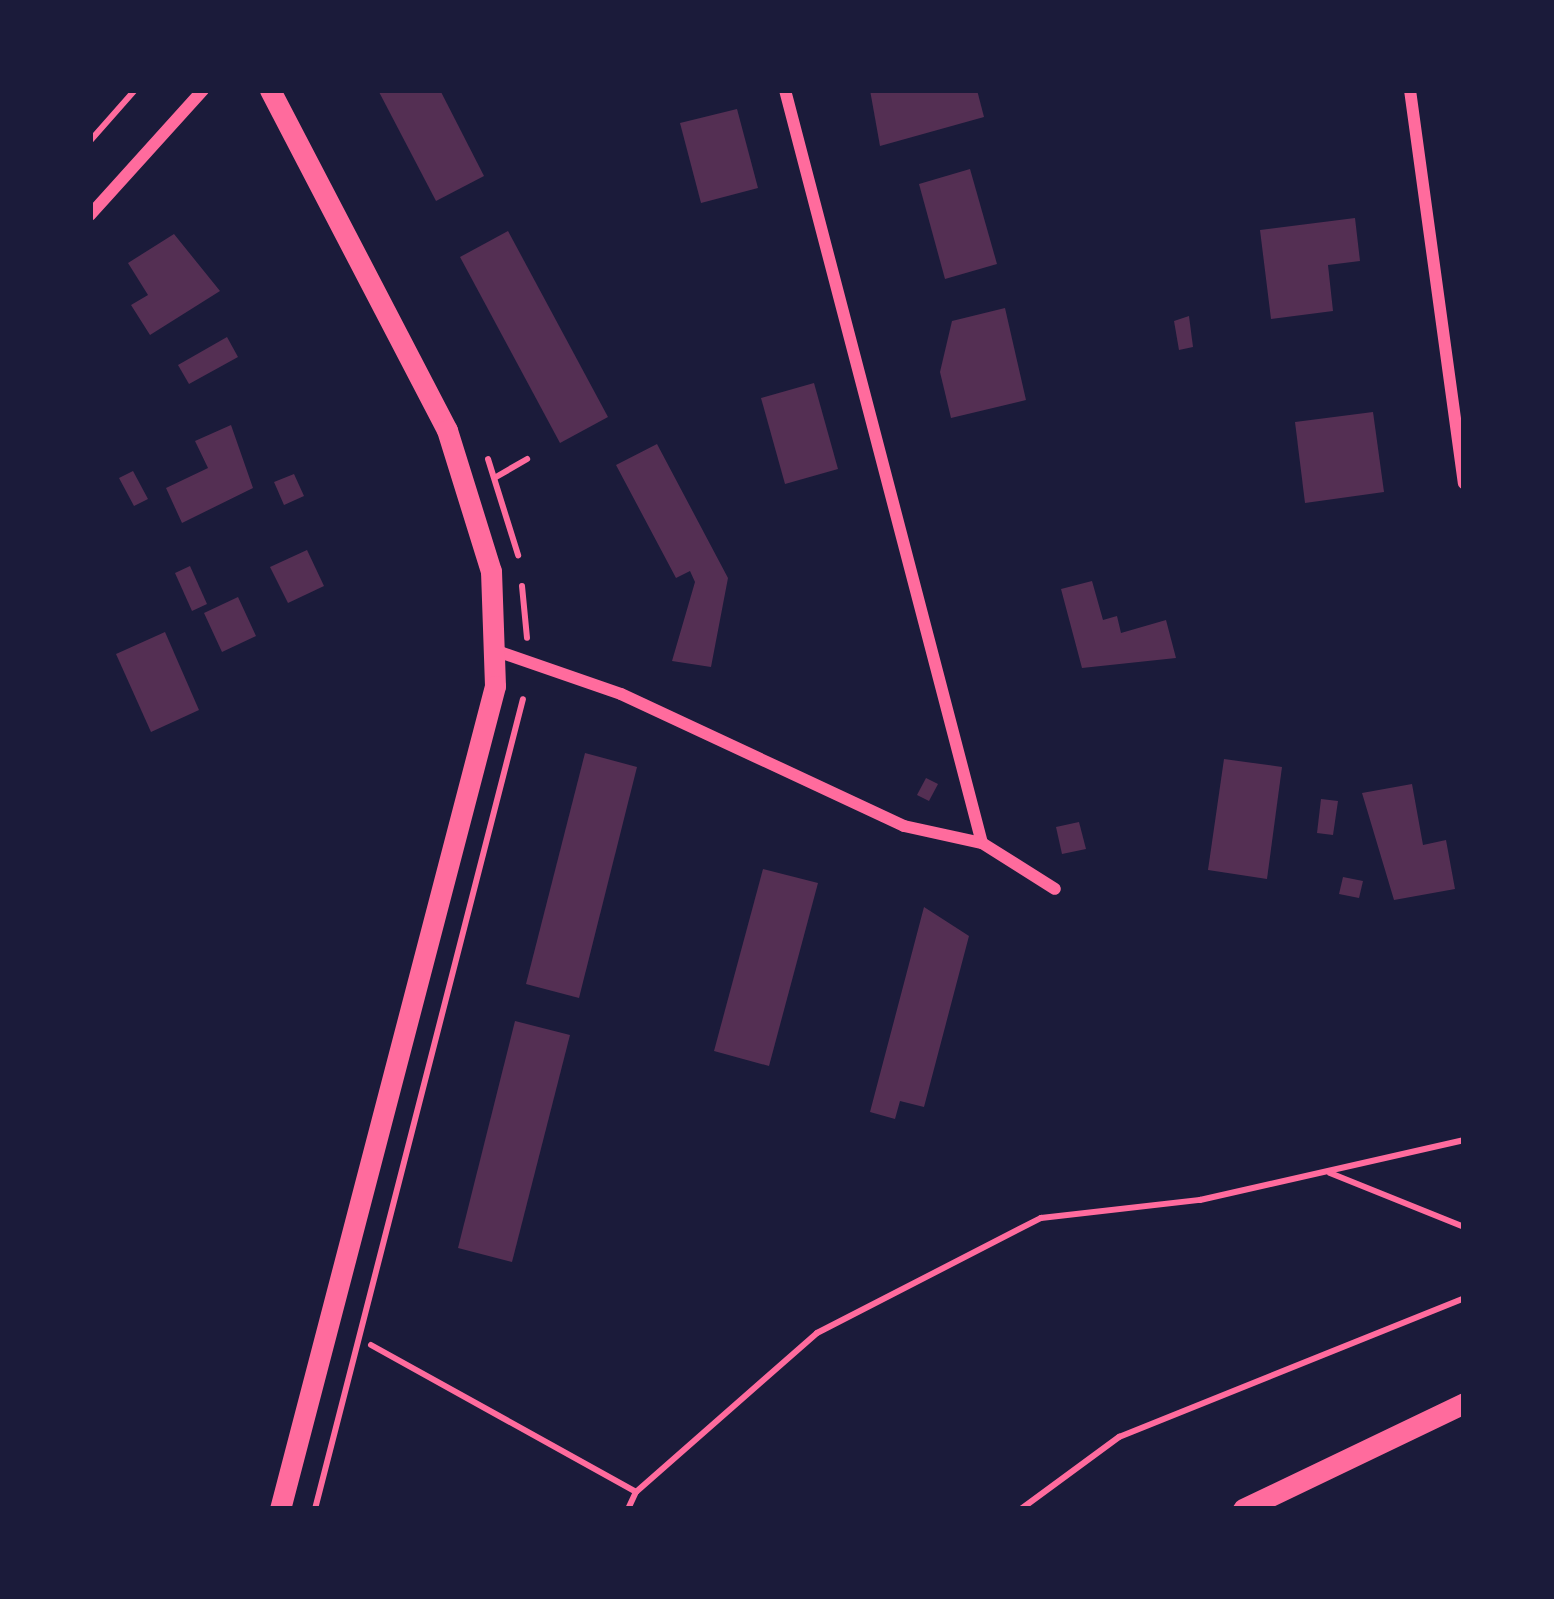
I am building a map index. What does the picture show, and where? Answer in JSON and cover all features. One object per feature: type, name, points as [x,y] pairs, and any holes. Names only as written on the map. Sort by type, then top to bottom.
[{"type":"main road","points":[[270,90],[447,430],[491,571],[494,650],[473,795],[280,1509]]},
{"type":"main road","points":[[1243,1509],[1464,1403]]},
{"type":"street","points":[[90,214],[203,90]]},
{"type":"street","points":[[785,90],[982,843]]},
{"type":"street","points":[[1410,90],[1464,483]]},
{"type":"street","points":[[494,650],[904,826],[982,843],[1055,890]]},
{"type":"path","points":[[90,141],[135,90]]},
{"type":"path","points":[[315,1509],[482,879],[527,662],[516,540],[478,435]]},
{"type":"path","points":[[496,477],[527,459]]},
{"type":"path","points":[[628,1509],[636,1492],[817,1333],[1041,1218],[1327,1171],[1464,1140]]},
{"type":"path","points":[[1327,1171],[1464,1227]]},
{"type":"path","points":[[1021,1509],[1119,1437],[1464,1298]]},
{"type":"path","points":[[371,1346],[636,1492]]},
{"type":"building","points":[[378,90],[440,90],[484,176],[436,201]]},
{"type":"building","points":[[870,90],[977,90],[984,117],[880,146]]},
{"type":"building","points":[[737,109],[758,188],[701,203],[680,123]]},
{"type":"building","points":[[970,169],[997,264],[945,279],[919,184]]},
{"type":"building","points":[[1355,218],[1360,261],[1328,265],[1333,311],[1271,319],[1260,230]]},
{"type":"building","points":[[508,231],[608,417],[560,443],[460,257]]},
{"type":"building","points":[[174,234],[220,291],[150,335],[131,305],[148,295],[128,263]]},
{"type":"building","points":[[1005,308],[1026,400],[951,418],[940,372],[952,321]]},
{"type":"building","points":[[1189,316],[1193,347],[1179,350],[1174,321]]},
{"type":"building","points":[[227,337],[238,357],[189,384],[178,365]]},
{"type":"building","points":[[814,383],[838,469],[785,484],[761,398]]},
{"type":"building","points":[[1373,412],[1384,492],[1305,503],[1295,422]]},
{"type":"building","points":[[231,425],[253,488],[182,523],[166,488],[208,468],[195,441]]},
{"type":"building","points":[[657,444],[728,578],[711,667],[672,661],[695,582],[690,571],[676,578],[616,465]]},
{"type":"building","points":[[133,471],[148,499],[134,506],[119,478]]},
{"type":"building","points":[[294,474],[304,496],[284,505],[274,482]]},
{"type":"building","points":[[307,550],[324,586],[288,603],[270,567]]},
{"type":"building","points":[[190,566],[207,604],[192,611],[175,573]]},
{"type":"building","points":[[1092,581],[1103,620],[1117,616],[1121,633],[1166,620],[1176,658],[1082,668],[1061,589]]},
{"type":"building","points":[[238,597],[256,636],[222,652],[204,613]]},
{"type":"building","points":[[165,632],[199,710],[151,732],[116,654]]},
{"type":"building","points":[[585,753],[637,767],[579,998],[526,984]]},
{"type":"building","points":[[1224,759],[1282,767],[1267,879],[1208,870]]},
{"type":"building","points":[[926,778],[938,784],[929,801],[917,795]]},
{"type":"building","points":[[1412,784],[1423,845],[1446,840],[1455,889],[1394,900],[1362,793]]},
{"type":"building","points":[[1321,799],[1338,801],[1333,835],[1317,833]]},
{"type":"building","points":[[1079,822],[1086,849],[1062,854],[1056,827]]},
{"type":"building","points":[[763,869],[818,883],[769,1066],[714,1051]]},
{"type":"building","points":[[1343,877],[1363,881],[1359,898],[1339,894]]},
{"type":"building","points":[[924,907],[969,936],[924,1107],[900,1101],[895,1119],[870,1112]]},
{"type":"building","points":[[515,1021],[570,1035],[512,1262],[458,1248]]}]
